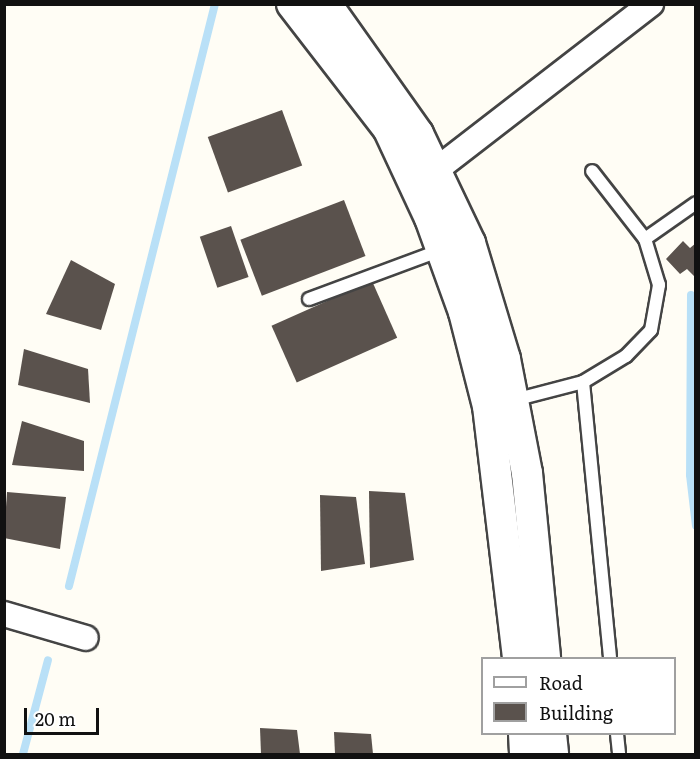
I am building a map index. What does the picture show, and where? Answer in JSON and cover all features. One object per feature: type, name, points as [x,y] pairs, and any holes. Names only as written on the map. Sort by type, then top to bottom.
[{"type":"street","points":[[292,4],[388,128],[441,250],[488,406],[518,657]]},
{"type":"street","points":[[326,4],[412,124],[470,243],[513,400],[527,473],[545,657]]},
{"type":"street","points":[[436,170],[651,4]]},
{"type":"street","points":[[4,614],[86,638]]},
{"type":"street","points":[[524,735],[525,754]]},
{"type":"street","points":[[551,735],[553,754]]},
{"type":"lane","points":[[513,400],[583,382],[626,356],[651,330],[659,285],[645,239],[592,171]]},
{"type":"lane","points":[[645,239],[696,203]]},
{"type":"lane","points":[[309,299],[441,250]]},
{"type":"lane","points":[[583,382],[610,657]]},
{"type":"lane","points":[[617,735],[619,754]]},
{"type":"building","points":[[282,110],[302,165],[228,192],[208,137]]},
{"type":"building","points":[[344,200],[366,256],[262,296],[240,240]]},
{"type":"building","points":[[231,226],[249,277],[217,288],[200,237]]},
{"type":"building","points":[[683,241],[690,248],[696,243],[696,278],[687,269],[680,274],[666,259]]},
{"type":"building","points":[[71,260],[115,284],[101,330],[46,314]]},
{"type":"building","points":[[372,281],[397,338],[297,382],[272,326]]},
{"type":"building","points":[[24,349],[88,369],[90,403],[18,385]]},
{"type":"building","points":[[22,421],[84,441],[84,471],[12,465]]},
{"type":"building","points":[[369,491],[405,493],[414,560],[370,568]]},
{"type":"building","points":[[7,492],[66,497],[60,549],[4,538]]},
{"type":"building","points":[[320,495],[356,497],[365,564],[321,571]]},
{"type":"building","points":[[260,728],[297,730],[300,754],[261,754]]},
{"type":"building","points":[[334,732],[371,734],[373,754],[335,754]]},
{"type":"waterway","points":[[69,586],[215,4]]},
{"type":"waterway","points":[[691,295],[690,475],[696,526]]},
{"type":"waterway","points":[[23,754],[48,660]]}]
